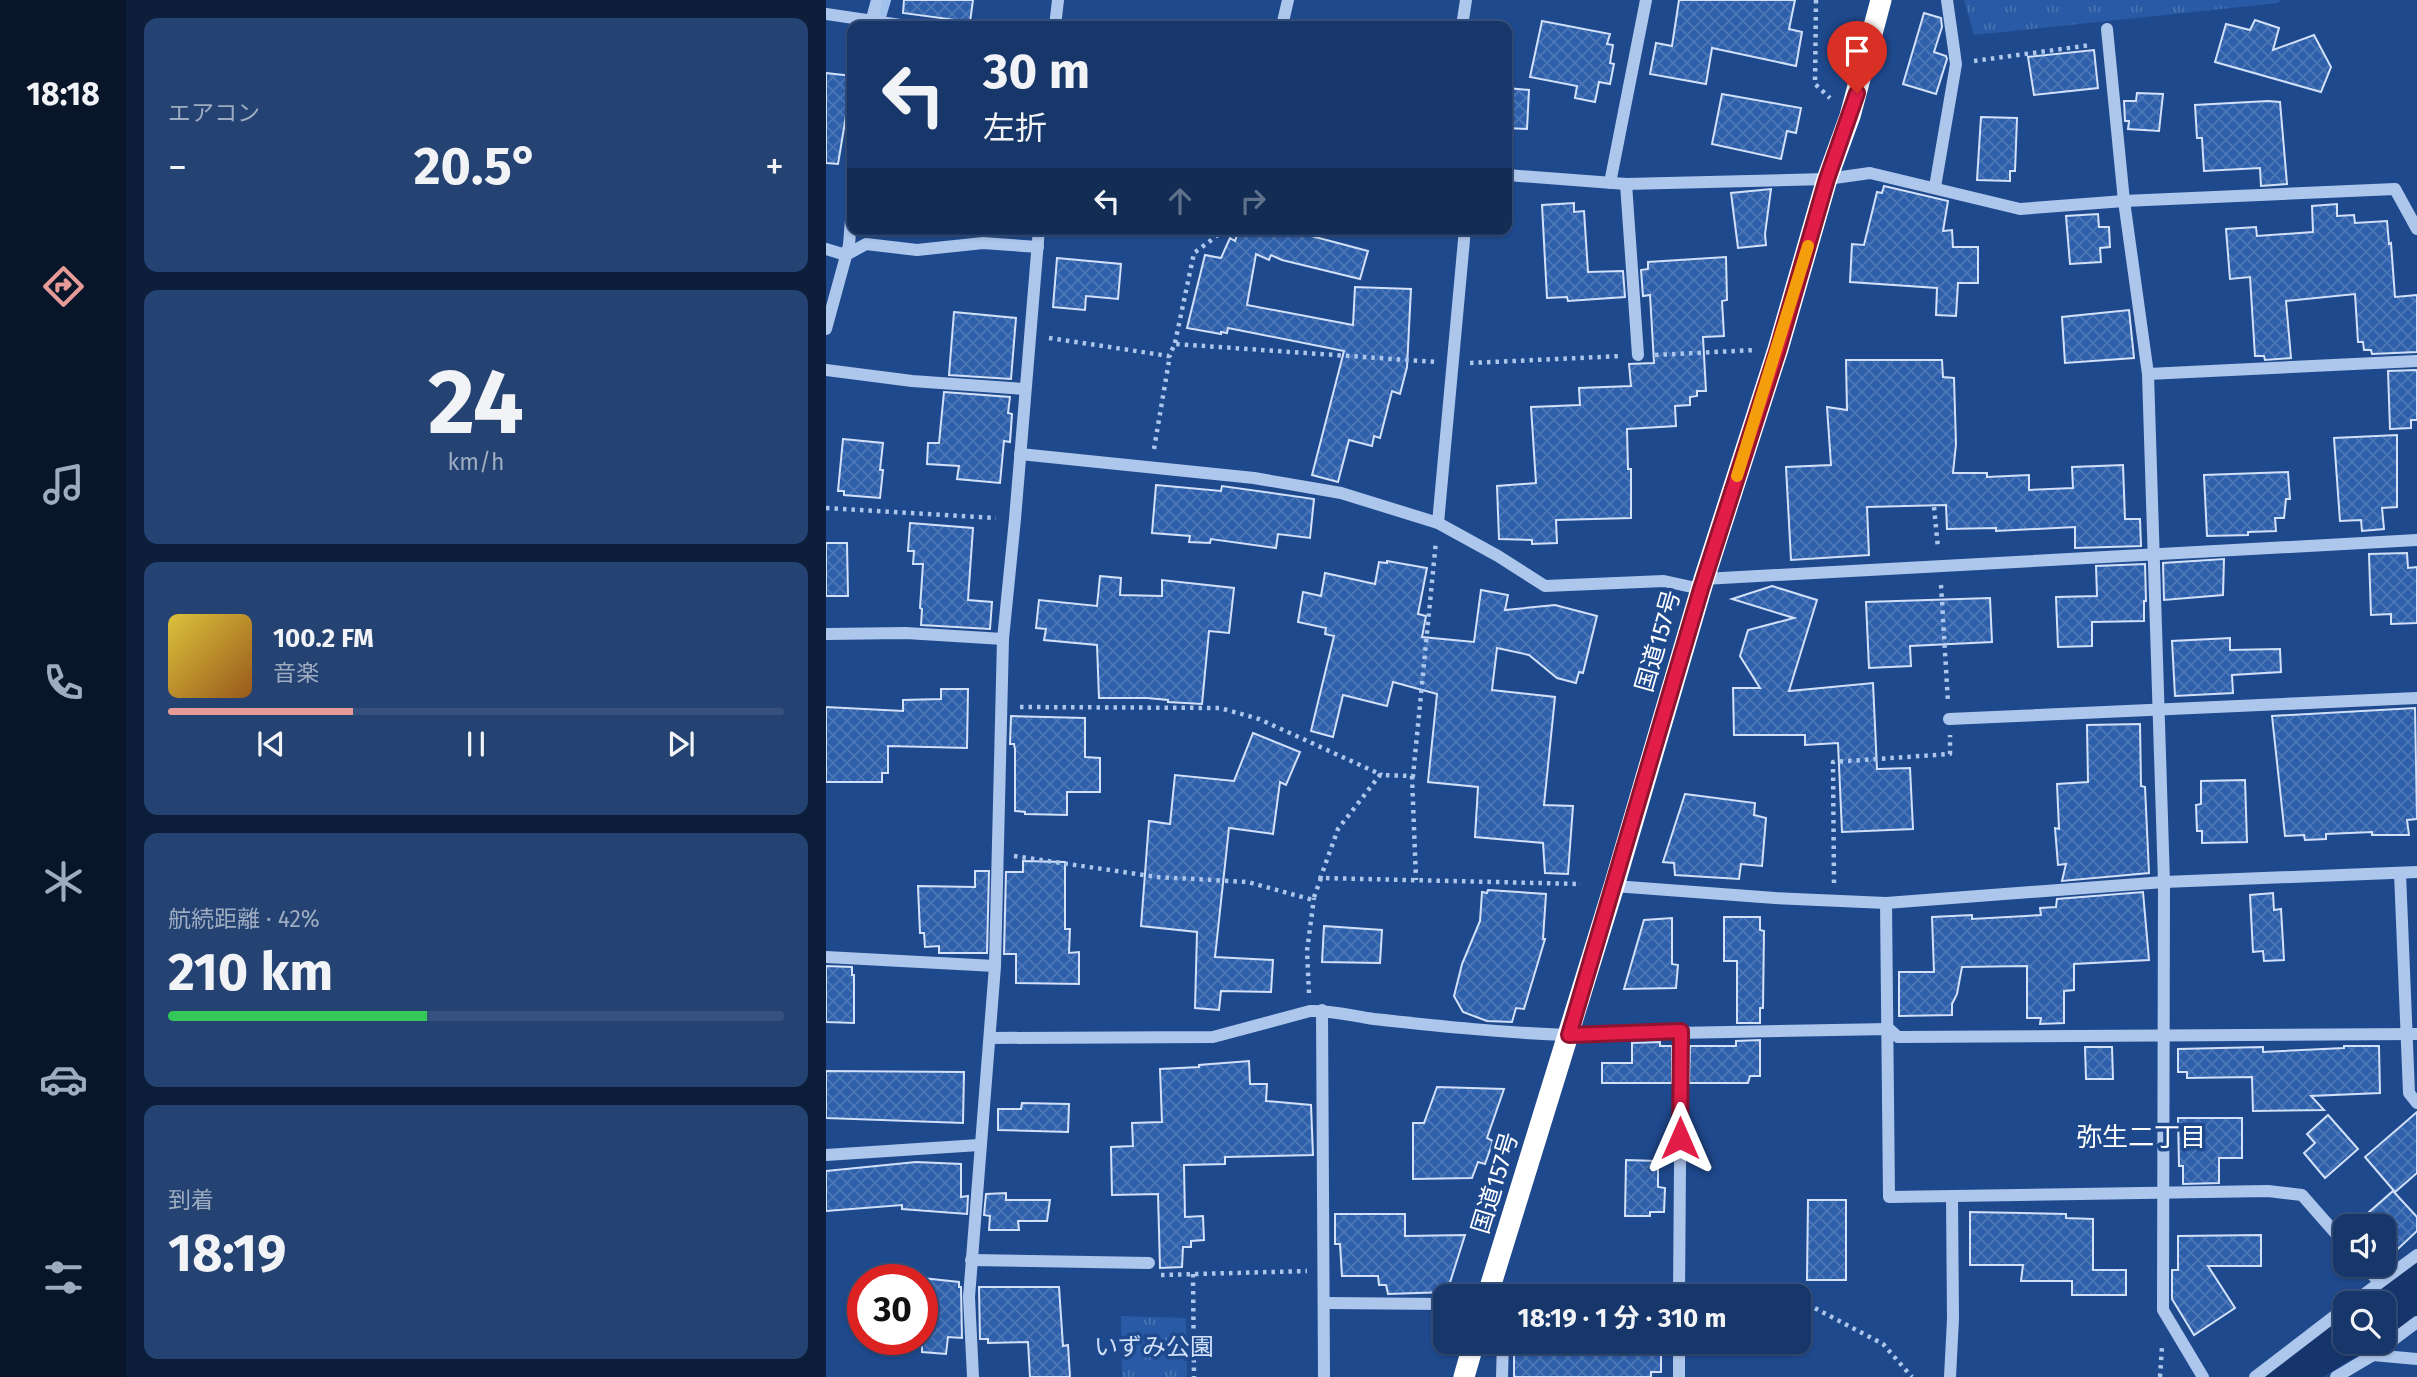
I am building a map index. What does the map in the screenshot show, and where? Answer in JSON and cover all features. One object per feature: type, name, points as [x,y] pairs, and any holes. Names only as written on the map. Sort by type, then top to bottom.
[{"type":"highway","name":"国道157号","points":[[1491,1284],[1614,886],[1702,584],[1778,349],[1827,179],[1850,116],[1881,0]]},
{"type":"highway","points":[[1464,1377],[1471,1354]]},
{"type":"street","points":[[871,21],[877,0]]},
{"type":"street","points":[[1056,21],[1058,0]]},
{"type":"street","points":[[1283,21],[1288,0]]},
{"type":"street","points":[[1463,21],[1466,0]]},
{"type":"street","points":[[1610,183],[1646,0]]},
{"type":"street","points":[[1935,187],[1956,64],[1947,0]]},
{"type":"street","points":[[826,14],[857,21]]},
{"type":"street","points":[[2107,29],[2124,201],[2148,374],[2164,882],[2164,1310],[2203,1377]]},
{"type":"street","points":[[1512,176],[1626,184],[1827,179],[1870,173],[2020,209],[2124,201],[2395,189],[2417,229]]},
{"type":"street","points":[[1626,184],[1638,355]]},
{"type":"street","points":[[826,329],[846,255],[848,235]]},
{"type":"street","points":[[973,1377],[969,1297],[995,966],[1003,639],[1039,235]]},
{"type":"street","points":[[1438,523],[1464,235]]},
{"type":"street","points":[[826,249],[846,255],[866,244],[917,250],[983,243],[1038,247]]},
{"type":"street","points":[[2148,374],[2417,361]]},
{"type":"street","points":[[826,370],[912,381],[1024,389]]},
{"type":"street","points":[[1020,454],[1254,478],[1341,493],[1438,523],[1545,586],[1664,581],[1702,584],[1940,565],[2417,540]]},
{"type":"street","points":[[826,634],[906,633],[1003,639]]},
{"type":"street","points":[[1949,719],[2417,698]]},
{"type":"street","points":[[1614,886],[1886,904],[2164,882],[2417,872]]},
{"type":"street","points":[[2400,873],[2412,1034],[2409,1093],[2417,1102]]},
{"type":"street","points":[[1886,904],[1889,1197],[2268,1191],[2302,1195],[2333,1230]]},
{"type":"street","points":[[826,957],[995,966]]},
{"type":"street","points":[[990,1038],[1213,1037],[1316,1010],[1372,1019],[1527,1034],[1569,1035],[1889,1029],[1898,1037],[2412,1034]]},
{"type":"street","points":[[1316,1010],[1325,1271],[1324,1377]]},
{"type":"street","points":[[1679,1284],[1681,1031]]},
{"type":"street","points":[[826,1155],[979,1145]]},
{"type":"street","points":[[1950,1377],[1953,1319],[1952,1196]]},
{"type":"street","points":[[2368,1291],[2417,1255]]},
{"type":"street","points":[[971,1260],[1149,1263]]},
{"type":"street","points":[[2375,1277],[2379,1282]]},
{"type":"street","points":[[1325,1303],[1433,1304]]},
{"type":"street","points":[[2255,1377],[2333,1317]]},
{"type":"street","points":[[2336,1377],[2373,1355],[2417,1322]]},
{"type":"street","points":[[1502,1377],[1503,1354]]},
{"type":"street","points":[[1679,1354],[1679,1377]]},
{"type":"street","points":[[2373,1355],[2417,1359]]},
{"type":"path","points":[[1816,0],[1815,83],[1850,116]]},
{"type":"path","points":[[1956,64],[2109,43]]},
{"type":"path","points":[[1150,467],[1170,356],[1175,344],[1194,253],[1218,235]]},
{"type":"path","points":[[1031,335],[1170,356]]},
{"type":"path","points":[[1175,344],[1453,363],[1778,349]]},
{"type":"path","points":[[1834,901],[1833,762],[1950,754],[1940,565],[1934,507]]},
{"type":"path","points":[[826,508],[1015,519]]},
{"type":"path","points":[[1416,880],[1413,776],[1438,523]]},
{"type":"path","points":[[1001,706],[1220,708],[1259,719],[1380,775],[1413,776]]},
{"type":"path","points":[[1316,1010],[1307,951],[1313,900],[1338,829],[1380,775]]},
{"type":"path","points":[[999,853],[1157,877],[1248,883],[1313,900]]},
{"type":"path","points":[[1321,878],[1581,884]]},
{"type":"path","points":[[1149,1263],[1152,1275],[1325,1271]]},
{"type":"path","points":[[1193,1274],[1194,1377]]},
{"type":"path","points":[[1811,1306],[1884,1344],[1912,1377]]},
{"type":"green space","points":[[1964,0],[2281,0],[2278,3],[1974,35]]},
{"type":"green space","name":"いずみ公園","points":[[1121,1316],[1186,1318],[1187,1377],[1122,1377]]},
{"type":"building","points":[[904,0],[973,0],[970,21],[903,13]]},
{"type":"building","points":[[1679,0],[1795,0],[1789,29],[1802,32],[1796,66],[1712,48],[1706,84],[1650,74],[1656,43],[1672,46]]},
{"type":"building","points":[[1924,13],[1941,18],[1942,27],[1934,52],[1946,56],[1947,59],[1936,94],[1903,84]]},
{"type":"building","points":[[2255,20],[2279,28],[2273,50],[2314,35],[2331,67],[2321,92],[2215,62],[2226,24],[2250,30]]},
{"type":"building","points":[[1542,21],[1610,34],[1607,44],[1613,45],[1610,63],[1614,64],[1610,84],[1599,82],[1595,102],[1575,98],[1577,86],[1530,77]]},
{"type":"building","points":[[2094,50],[2098,88],[2034,95],[2028,57]]},
{"type":"building","points":[[826,73],[847,75],[847,110],[838,164],[826,163]]},
{"type":"building","points":[[1512,88],[1529,90],[1527,129],[1512,128]]},
{"type":"building","points":[[2137,93],[2163,94],[2159,131],[2128,129],[2129,121],[2125,121],[2124,101],[2136,101]]},
{"type":"building","points":[[1722,94],[1801,108],[1796,133],[1787,131],[1781,159],[1712,144]]},
{"type":"building","points":[[2280,102],[2287,184],[2261,186],[2260,168],[2204,171],[2202,138],[2197,138],[2195,105]]},
{"type":"building","points":[[1981,117],[2017,118],[2015,171],[2010,171],[2010,181],[1977,180]]},
{"type":"building","points":[[1884,186],[1948,201],[1943,231],[1952,230],[1953,247],[1978,247],[1978,283],[1958,283],[1956,316],[1936,315],[1937,288],[1850,282],[1852,244],[1864,245],[1877,192],[1882,193]]},
{"type":"building","points":[[1771,189],[1766,245],[1738,248],[1731,193]]},
{"type":"building","points":[[1574,203],[1574,212],[1584,211],[1588,272],[1623,271],[1625,297],[1568,301],[1567,297],[1547,298],[1542,205]]},
{"type":"building","points":[[2337,204],[2337,216],[2354,215],[2355,223],[2387,221],[2395,297],[2417,295],[2417,352],[2372,354],[2371,350],[2364,350],[2363,342],[2358,342],[2355,294],[2286,301],[2291,358],[2265,360],[2264,356],[2255,356],[2250,277],[2230,279],[2226,229],[2256,227],[2257,236],[2313,232],[2312,206]]},
{"type":"building","points":[[2098,214],[2099,227],[2109,227],[2110,247],[2100,248],[2101,262],[2070,264],[2066,216]]},
{"type":"building","points":[[1237,235],[1308,235],[1368,251],[1360,279],[1271,255],[1269,260],[1256,254],[1247,305],[1353,325],[1355,287],[1411,289],[1407,367],[1400,394],[1392,391],[1380,438],[1374,436],[1372,446],[1349,440],[1338,482],[1312,475],[1344,351],[1228,328],[1227,333],[1221,334],[1187,328],[1205,255],[1221,258],[1230,238],[1235,241]]},
{"type":"building","points":[[1726,257],[1727,300],[1722,301],[1724,336],[1703,337],[1706,391],[1697,391],[1697,396],[1690,397],[1690,405],[1675,406],[1676,426],[1627,429],[1628,469],[1631,469],[1631,518],[1556,520],[1557,543],[1532,544],[1532,540],[1499,539],[1497,486],[1536,483],[1531,407],[1580,405],[1579,388],[1631,386],[1629,364],[1654,363],[1650,295],[1643,296],[1641,270],[1648,269],[1648,262]]},
{"type":"building","points":[[1057,258],[1121,264],[1118,299],[1086,296],[1085,310],[1053,307]]},
{"type":"building","points":[[2129,310],[2134,358],[2065,363],[2062,317]]},
{"type":"building","points":[[954,312],[1016,318],[1011,379],[949,375]]},
{"type":"building","points":[[1846,360],[1942,360],[1943,377],[1954,378],[1956,444],[1953,473],[1987,473],[1987,477],[2029,475],[2029,490],[2073,488],[2072,467],[2123,465],[2125,519],[2140,519],[2141,546],[2075,548],[2075,527],[1996,531],[1996,528],[1947,529],[1946,505],[1867,507],[1869,555],[1791,560],[1786,467],[1831,465],[1827,407],[1847,410]]},
{"type":"building","points":[[2417,370],[2417,420],[2411,420],[2411,428],[2390,429],[2388,371]]},
{"type":"building","points":[[944,392],[1010,397],[1010,442],[1004,441],[1000,483],[957,479],[959,466],[927,464],[928,443],[939,443]]},
{"type":"building","points":[[2397,435],[2397,507],[2382,508],[2384,529],[2362,531],[2361,520],[2340,521],[2334,438]]},
{"type":"building","points":[[843,439],[883,443],[880,498],[844,495],[844,491],[838,491]]},
{"type":"building","points":[[2288,472],[2290,499],[2286,499],[2284,518],[2275,518],[2276,531],[2207,536],[2204,475]]},
{"type":"building","points":[[1156,485],[1221,491],[1222,486],[1314,499],[1310,538],[1278,534],[1276,548],[1211,539],[1210,543],[1189,542],[1190,536],[1152,533]]},
{"type":"building","points":[[910,523],[973,528],[968,600],[992,602],[990,629],[921,625],[923,564],[913,564],[914,551],[908,551]]},
{"type":"building","points":[[826,543],[847,543],[848,596],[826,596]]},
{"type":"building","points":[[2407,553],[2408,568],[2417,567],[2417,623],[2391,624],[2391,614],[2371,615],[2369,554]]},
{"type":"building","points":[[2224,559],[2223,595],[2164,600],[2163,563]]},
{"type":"building","points":[[1379,562],[1427,568],[1418,614],[1426,616],[1422,637],[1474,642],[1481,590],[1508,595],[1505,610],[1555,605],[1597,616],[1583,673],[1579,672],[1576,683],[1557,678],[1529,655],[1497,648],[1492,690],[1555,697],[1544,805],[1573,806],[1568,874],[1545,873],[1543,843],[1475,837],[1478,787],[1428,782],[1437,694],[1393,682],[1387,706],[1343,695],[1333,737],[1311,731],[1334,636],[1325,634],[1326,628],[1298,622],[1303,592],[1321,596],[1325,573],[1375,584]]},
{"type":"building","points":[[2145,564],[2144,621],[2092,622],[2092,646],[2058,647],[2056,597],[2097,596],[2096,566]]},
{"type":"building","points":[[1100,576],[1121,578],[1120,595],[1162,596],[1162,580],[1234,588],[1229,633],[1209,631],[1202,704],[1147,698],[1099,698],[1097,645],[1044,640],[1046,629],[1036,628],[1039,600],[1097,606]]},
{"type":"building","points":[[1772,586],[1817,600],[1789,691],[1873,683],[1877,769],[1910,768],[1913,829],[1842,832],[1838,743],[1805,745],[1805,735],[1734,735],[1733,688],[1760,688],[1740,656],[1748,630],[1794,618],[1732,599]]},
{"type":"building","points":[[1990,598],[1992,642],[1910,646],[1911,666],[1869,668],[1866,602]]},
{"type":"building","points":[[2230,638],[2230,650],[2280,649],[2281,672],[2232,675],[2233,693],[2175,696],[2172,641]]},
{"type":"building","points":[[941,689],[968,689],[967,748],[888,746],[888,773],[882,773],[882,782],[826,782],[826,707],[903,711],[903,700],[941,699]]},
{"type":"building","points":[[2415,708],[2417,819],[2407,820],[2409,835],[2372,835],[2372,832],[2326,834],[2326,839],[2305,840],[2304,835],[2285,836],[2272,716]]},
{"type":"building","points":[[1011,716],[1085,718],[1085,757],[1100,758],[1100,792],[1067,792],[1067,815],[1025,814],[1015,811],[1015,749],[1014,744],[1010,744]]},
{"type":"building","points":[[2140,724],[2141,786],[2145,787],[2149,873],[2062,881],[2066,864],[2058,865],[2055,828],[2059,829],[2057,784],[2088,782],[2087,725]]},
{"type":"building","points":[[1253,733],[1300,752],[1286,785],[1280,782],[1273,834],[1229,828],[1215,957],[1273,960],[1271,992],[1221,991],[1219,1010],[1195,1008],[1197,932],[1141,926],[1149,821],[1170,824],[1175,775],[1234,781]]},
{"type":"building","points":[[2245,780],[2247,842],[2202,843],[2202,831],[2197,831],[2196,805],[2201,804],[2201,781]]},
{"type":"building","points":[[1685,794],[1755,803],[1754,815],[1766,818],[1762,866],[1741,864],[1739,879],[1675,875],[1674,863],[1663,862]]},
{"type":"building","points":[[1023,861],[1065,862],[1065,929],[1070,929],[1069,953],[1079,952],[1079,984],[1016,983],[1016,954],[1004,954],[1006,872],[1023,872]]},
{"type":"building","points":[[975,871],[989,871],[987,953],[939,953],[939,946],[925,947],[924,933],[920,933],[918,886],[975,887]]},
{"type":"building","points":[[1488,890],[1546,894],[1545,939],[1524,1009],[1516,1008],[1512,1022],[1487,1021],[1463,1012],[1454,996],[1462,964],[1480,921],[1482,892],[1487,893]]},
{"type":"building","points":[[2143,892],[2149,960],[2074,964],[2074,990],[2064,991],[2064,1023],[2040,1024],[2041,1018],[2027,1018],[2027,966],[1962,967],[1957,994],[1952,1004],[1952,1015],[1899,1016],[1899,972],[1934,972],[1932,917],[1972,915],[1972,919],[2041,915],[2040,908],[2056,907],[2057,899]]},
{"type":"building","points":[[2273,893],[2274,910],[2281,909],[2284,960],[2264,961],[2263,951],[2253,952],[2250,895]]},
{"type":"building","points":[[1724,917],[1760,917],[1760,930],[1764,931],[1763,1008],[1760,1008],[1760,1023],[1737,1023],[1737,961],[1724,961]]},
{"type":"building","points":[[1672,918],[1672,964],[1678,965],[1676,988],[1624,989],[1644,920]]},
{"type":"building","points":[[1324,926],[1382,930],[1380,963],[1322,962]]},
{"type":"building","points":[[826,966],[852,967],[854,1023],[826,1022]]},
{"type":"building","points":[[1760,1040],[1760,1076],[1750,1076],[1748,1083],[1689,1083],[1690,1046],[1736,1046],[1736,1041]]},
{"type":"building","points":[[1660,1042],[1660,1046],[1672,1046],[1672,1083],[1602,1083],[1602,1063],[1632,1063],[1632,1043]]},
{"type":"building","points":[[2379,1046],[2380,1093],[2311,1096],[2324,1110],[2253,1111],[2252,1077],[2187,1078],[2187,1072],[2178,1072],[2178,1049],[2263,1047],[2263,1052]]},
{"type":"building","points":[[2085,1047],[2112,1047],[2113,1079],[2086,1079]]},
{"type":"building","points":[[1249,1061],[1250,1084],[1267,1084],[1266,1101],[1311,1105],[1313,1155],[1225,1157],[1225,1164],[1184,1165],[1185,1217],[1203,1216],[1204,1240],[1191,1241],[1191,1247],[1183,1247],[1182,1267],[1160,1268],[1158,1194],[1112,1195],[1111,1147],[1133,1146],[1132,1123],[1162,1122],[1160,1069]]},
{"type":"building","points":[[826,1071],[964,1072],[963,1123],[826,1118]]},
{"type":"building","points":[[1437,1087],[1504,1089],[1487,1138],[1493,1141],[1485,1164],[1478,1162],[1472,1178],[1413,1179],[1413,1123],[1424,1123]]},
{"type":"building","points":[[1022,1103],[1069,1104],[1068,1132],[998,1130],[998,1109],[1021,1109]]},
{"type":"building","points":[[2417,1112],[2417,1173],[2395,1192],[2365,1157]]},
{"type":"building","points":[[2328,1115],[2358,1149],[2325,1178],[2304,1153],[2315,1143],[2307,1134]]},
{"type":"building","points":[[2178,1118],[2242,1118],[2242,1158],[2219,1158],[2219,1183],[2183,1184],[2183,1166],[2179,1166]]},
{"type":"building","points":[[1626,1160],[1658,1161],[1658,1187],[1665,1188],[1664,1212],[1650,1212],[1650,1216],[1625,1216]]},
{"type":"building","points":[[916,1162],[961,1164],[961,1197],[968,1196],[967,1214],[902,1209],[902,1205],[826,1211],[826,1171]]},
{"type":"building","points":[[2393,1191],[2417,1217],[2417,1231],[2396,1251],[2396,1214],[2367,1214]]},
{"type":"building","points":[[1006,1193],[1006,1200],[1050,1200],[1047,1221],[1018,1221],[1019,1230],[989,1230],[990,1216],[984,1215],[986,1194]]},
{"type":"building","points":[[1808,1200],[1846,1200],[1846,1280],[1807,1280]]},
{"type":"building","points":[[1970,1212],[2066,1214],[2066,1218],[2093,1219],[2093,1270],[2126,1270],[2126,1295],[2072,1295],[2072,1281],[2021,1281],[2023,1265],[1970,1265]]},
{"type":"building","points":[[1335,1214],[1405,1214],[1405,1236],[1465,1235],[1450,1284],[1433,1284],[1433,1292],[1388,1294],[1386,1285],[1379,1285],[1378,1276],[1342,1276],[1340,1244],[1335,1244]]},
{"type":"building","points":[[2261,1235],[2261,1266],[2208,1266],[2235,1308],[2194,1335],[2172,1299],[2172,1270],[2178,1270],[2178,1236]]},
{"type":"building","points":[[938,1280],[959,1282],[961,1287],[962,1338],[948,1337],[946,1354],[938,1353]]},
{"type":"building","points":[[979,1287],[1059,1287],[1063,1346],[1068,1345],[1070,1377],[1030,1377],[1028,1342],[988,1343],[988,1339],[980,1339]]},
{"type":"building","points":[[1514,1354],[1661,1354],[1661,1372],[1651,1372],[1651,1377],[1514,1377]]},
{"type":"waterway","points":[[882,17],[887,0]]},
{"type":"waterway","points":[[2396,1301],[2417,1286]]},
{"type":"waterway","points":[[2286,1377],[2333,1343]]},
{"type":"slow traffic","points":[[1737,476],[1808,246]]},
{"type":"district","name":"弥生二丁目","points":[[2141,1137]]},
{"type":"route","points":[[1680,1138],[1681,1031],[1569,1035],[1701,589],[1778,349],[1827,179],[1857,93]]}]
